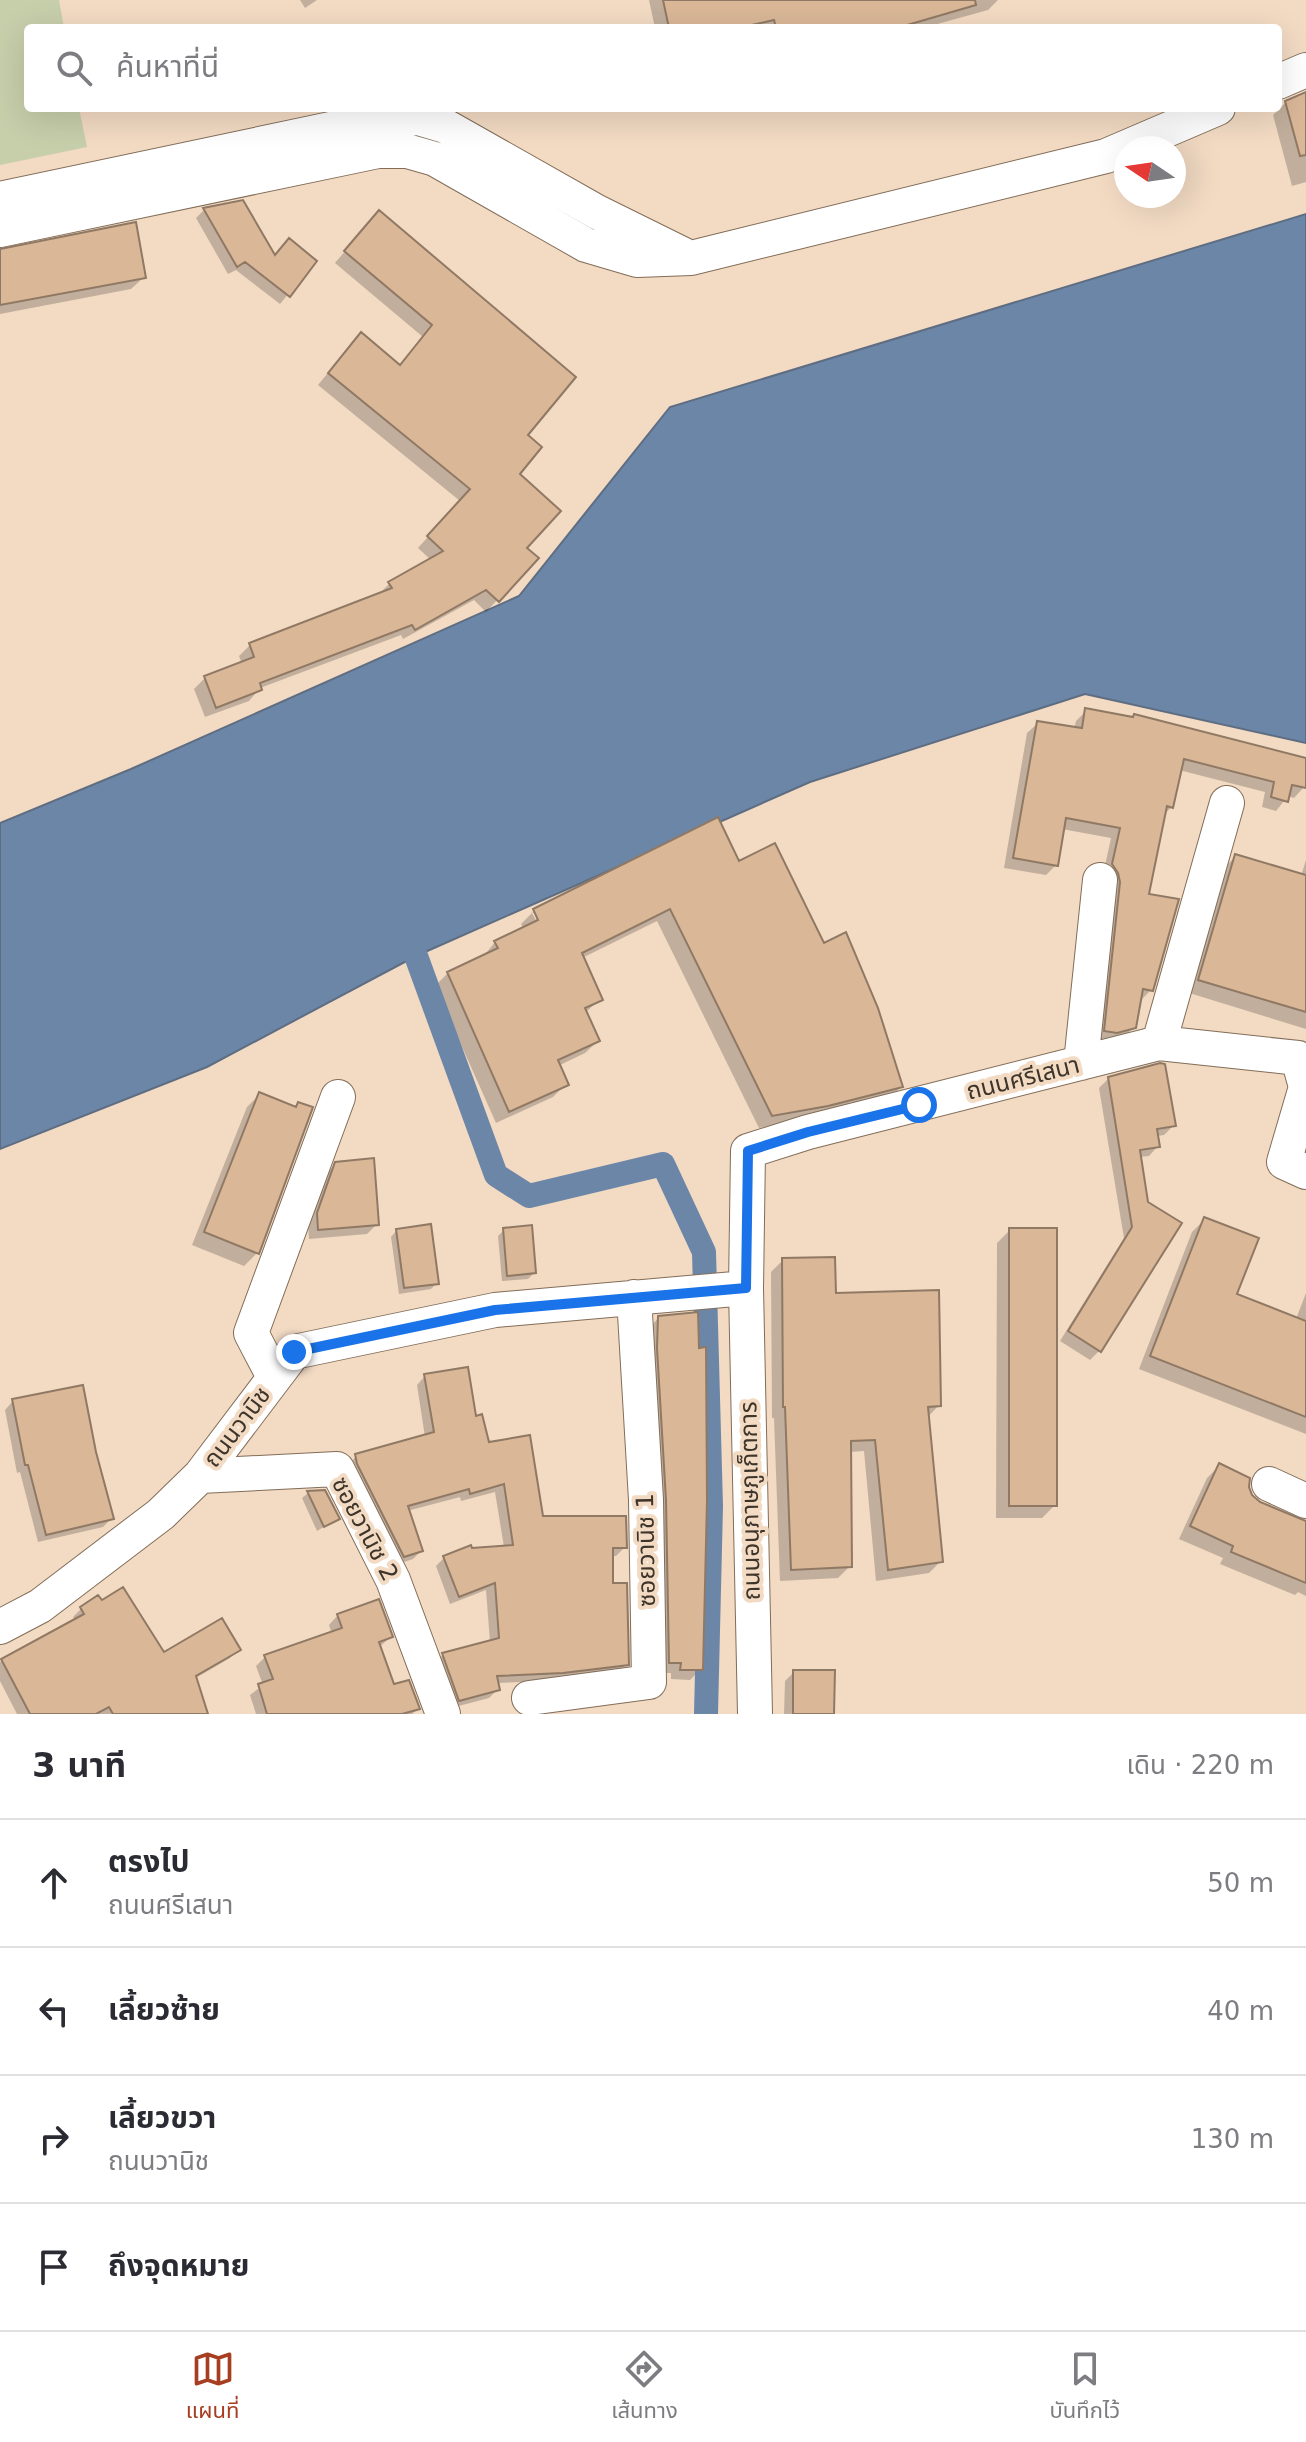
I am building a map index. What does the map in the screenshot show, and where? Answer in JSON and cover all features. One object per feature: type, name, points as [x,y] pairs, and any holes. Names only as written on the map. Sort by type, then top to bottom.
[{"type":"street","points":[[1282,80],[1306,70]]},
{"type":"street","points":[[0,230],[378,151],[407,151],[435,159],[586,245],[637,260],[691,258],[1106,156],[1209,112]]},
{"type":"street","points":[[0,199],[378,119],[418,118],[445,126],[597,212],[691,258]]},
{"type":"street","points":[[1227,803],[1159,1043],[1298,1058],[1306,1087],[1284,1162],[1306,1172]]},
{"type":"street","points":[[1081,1063],[1100,880]]},
{"type":"street","name":"ถนนศรีเสนา","points":[[748,1151],[808,1132],[1159,1043]]},
{"type":"street","points":[[274,1377],[251,1333],[338,1097]]},
{"type":"street","name":"ถนนอนุภาษภูเก็ตการ","points":[[748,1151],[746,1288],[755,1714]]},
{"type":"street","name":"ถนนวานิช","points":[[0,1627],[40,1606],[161,1514],[200,1476],[294,1352],[495,1310],[746,1288]]},
{"type":"street","name":"ซอยวานิช 1","points":[[529,1698],[649,1682],[646,1500],[634,1297]]},
{"type":"street","name":"ซอยวานิช 2","points":[[200,1476],[337,1469],[393,1580],[443,1714]]},
{"type":"street","points":[[1269,1484],[1306,1501]]},
{"type":"green space","points":[[0,0],[59,0],[63,24],[24,24],[24,112],[80,112],[87,147],[0,165]]},
{"type":"water","points":[[1306,214],[1306,743],[1085,694],[810,782],[416,956],[207,1067],[0,1149],[0,823],[131,769],[519,596],[670,407]]},
{"type":"building","points":[[663,0],[975,0],[976,5],[911,24],[775,24],[774,20],[756,24],[668,24]]},
{"type":"building","points":[[1306,92],[1306,155],[1300,156],[1285,101]]},
{"type":"building","points":[[243,200],[275,255],[289,238],[317,261],[290,297],[245,262],[237,267],[203,208]]},
{"type":"building","points":[[379,210],[576,377],[528,435],[542,447],[520,474],[561,511],[527,548],[539,558],[499,602],[486,590],[415,630],[412,625],[260,683],[262,690],[216,708],[204,676],[254,657],[249,643],[392,588],[388,582],[443,551],[427,536],[470,489],[328,373],[361,332],[400,365],[432,325],[344,251]]},
{"type":"building","points":[[136,222],[146,278],[0,305],[0,249]]},
{"type":"building","points":[[1085,708],[1133,717],[1134,714],[1306,758],[1306,788],[1292,785],[1288,802],[1271,797],[1274,782],[1184,759],[1173,808],[1167,806],[1149,894],[1179,899],[1153,991],[1143,989],[1136,1028],[1117,1033],[1104,1031],[1120,882],[1112,864],[1120,828],[1066,818],[1058,866],[1013,858],[1037,721],[1082,728]]},
{"type":"building","points":[[718,817],[739,861],[775,843],[824,943],[846,932],[878,1008],[903,1087],[772,1116],[670,909],[582,953],[603,1000],[585,1008],[600,1041],[558,1060],[569,1085],[509,1112],[447,972],[498,948],[494,941],[538,920],[533,909]]},
{"type":"building","points":[[1235,854],[1306,875],[1306,1012],[1198,980]]},
{"type":"building","points":[[1165,1064],[1176,1126],[1157,1129],[1160,1147],[1140,1150],[1148,1202],[1182,1223],[1101,1352],[1068,1331],[1132,1227],[1108,1077]]},
{"type":"building","points":[[259,1092],[296,1107],[298,1102],[313,1107],[259,1254],[204,1232]]},
{"type":"building","points":[[374,1158],[379,1225],[318,1230],[317,1213],[335,1162]]},
{"type":"building","points":[[1204,1217],[1259,1238],[1237,1294],[1306,1321],[1306,1417],[1150,1356]]},
{"type":"building","points":[[431,1224],[439,1284],[404,1288],[396,1229]]},
{"type":"building","points":[[532,1225],[536,1273],[507,1276],[503,1228]]},
{"type":"building","points":[[1009,1228],[1057,1228],[1057,1506],[1009,1506]]},
{"type":"building","points":[[835,1257],[836,1293],[939,1290],[941,1406],[928,1407],[943,1562],[888,1570],[875,1440],[851,1441],[852,1567],[791,1570],[783,1407],[782,1258]]},
{"type":"building","points":[[698,1312],[699,1348],[706,1347],[707,1500],[703,1670],[680,1670],[681,1663],[669,1663],[658,1316]]},
{"type":"building","points":[[468,1367],[476,1416],[482,1414],[489,1442],[530,1435],[543,1516],[626,1516],[627,1548],[613,1548],[613,1583],[627,1583],[629,1665],[563,1673],[497,1676],[500,1690],[459,1701],[442,1653],[499,1638],[495,1583],[459,1597],[443,1556],[471,1545],[472,1548],[513,1545],[504,1484],[470,1494],[469,1489],[408,1506],[423,1551],[404,1557],[357,1464],[355,1454],[434,1432],[424,1374]]},
{"type":"building","points":[[83,1385],[96,1452],[114,1519],[46,1535],[28,1465],[25,1465],[12,1399]]},
{"type":"building","points":[[1219,1463],[1250,1478],[1252,1495],[1260,1502],[1306,1521],[1306,1583],[1231,1552],[1233,1546],[1190,1526]]},
{"type":"building","points":[[325,1490],[340,1519],[324,1527],[307,1491]]},
{"type":"building","points":[[123,1587],[164,1652],[222,1618],[241,1650],[196,1676],[208,1714],[113,1714],[109,1707],[96,1714],[30,1714],[1,1659],[84,1614],[80,1607],[98,1595],[102,1600]]},
{"type":"building","points":[[379,1599],[393,1637],[379,1642],[394,1684],[409,1680],[420,1709],[402,1714],[267,1714],[258,1684],[273,1679],[264,1655],[342,1628],[337,1614]]},
{"type":"building","points":[[793,1670],[835,1670],[834,1714],[793,1714]]},
{"type":"waterway","points":[[416,956],[496,1175],[529,1196],[663,1164],[704,1252],[711,1506],[706,1714]]},
{"type":"route","points":[[294,1352],[495,1310],[746,1288],[748,1151],[808,1132],[919,1105]]}]
